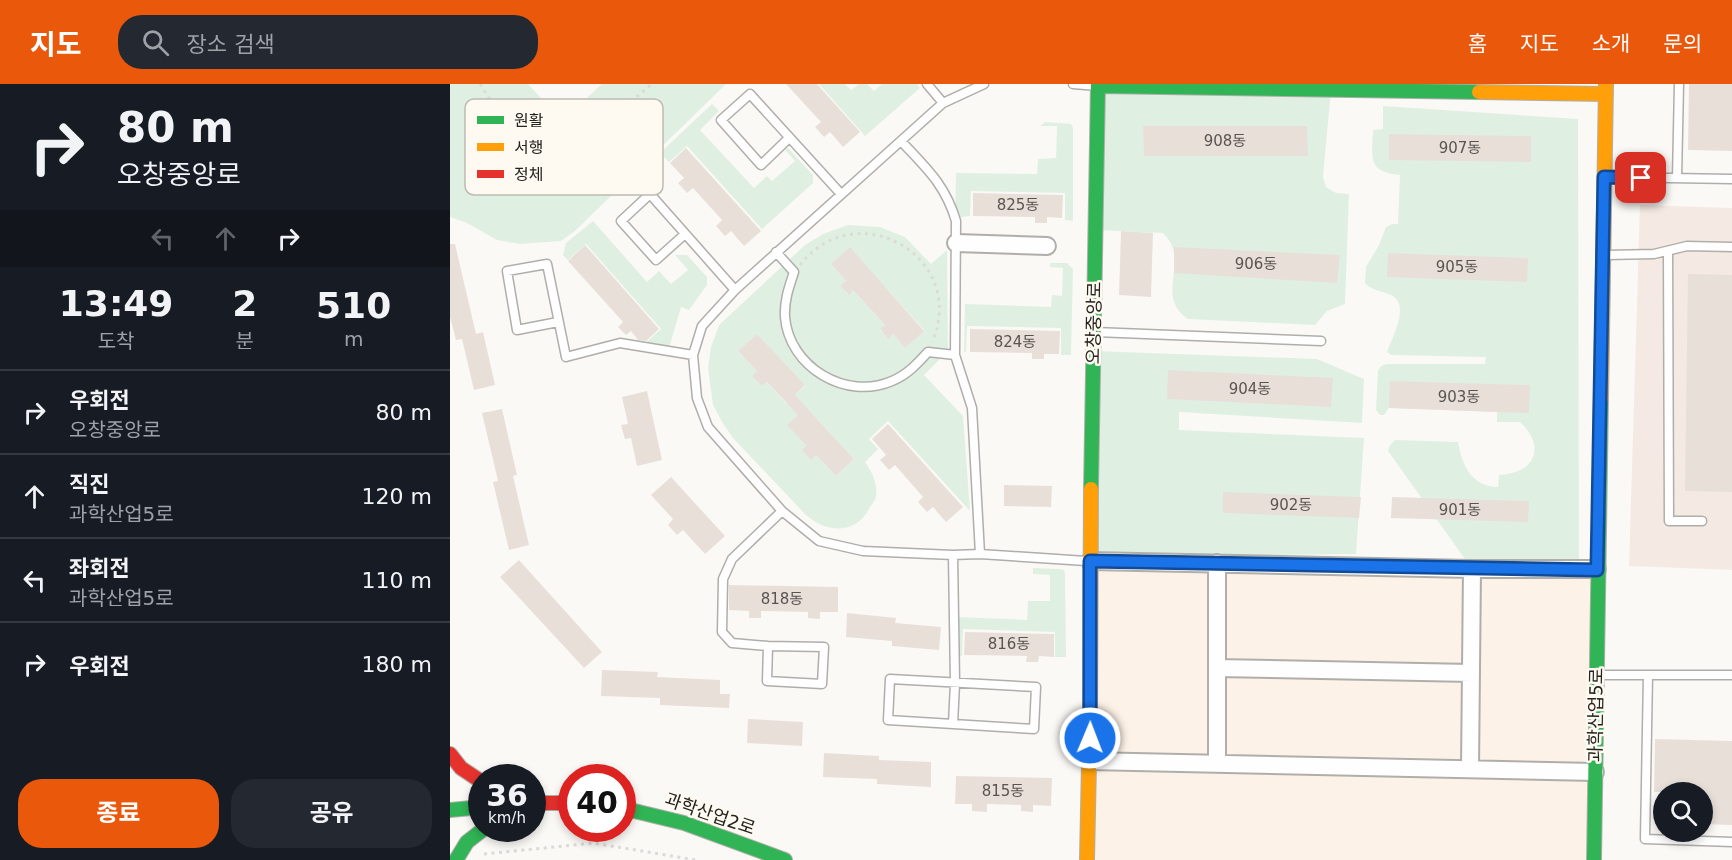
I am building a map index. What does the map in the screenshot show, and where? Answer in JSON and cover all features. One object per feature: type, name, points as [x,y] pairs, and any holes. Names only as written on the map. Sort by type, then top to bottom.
[{"type":"street","points":[[1098,85],[1606,89]]},
{"type":"street","name":"오창중앙로","points":[[1087,860],[1098,85]]},
{"type":"street","name":"과학산업5로","points":[[1594,860],[1606,89]]},
{"type":"street","points":[[956,243],[1047,246]]},
{"type":"street","points":[[1090,561],[1597,570]]},
{"type":"street","points":[[1217,563],[1217,764]]},
{"type":"street","points":[[1470,769],[1472,569]]},
{"type":"street","points":[[1217,668],[1471,673]]},
{"type":"street","points":[[450,754],[468,773]]},
{"type":"street","points":[[1089,761],[1595,772]]},
{"type":"street","points":[[450,810],[468,808]]},
{"type":"street","name":"과학산업2로","points":[[636,809],[680,822],[785,860]]},
{"type":"street","points":[[456,860],[468,841]]},
{"type":"lane","points":[[927,84],[943,103]]},
{"type":"lane","points":[[984,84],[943,103],[776,252],[735,290],[702,326],[693,356],[697,398],[708,427],[782,511],[819,541],[863,551],[980,554],[1090,561]]},
{"type":"lane","points":[[1073,84],[1098,85]]},
{"type":"lane","points":[[1677,178],[1678,84]]},
{"type":"lane","points":[[789,138],[761,165],[721,120],[750,93],[841,194]]},
{"type":"lane","points":[[901,141],[942,187],[951,204],[956,221],[955,356],[972,408],[980,554]]},
{"type":"lane","points":[[1604,177],[1732,179]]},
{"type":"lane","points":[[649,195],[621,221],[656,260],[685,234]]},
{"type":"lane","points":[[651,195],[735,290]]},
{"type":"lane","points":[[1603,255],[1654,254],[1687,246],[1732,248]]},
{"type":"lane","points":[[1668,251],[1669,521],[1702,521]]},
{"type":"lane","points":[[776,252],[794,272],[786,294],[785,318],[791,341],[804,361],[823,376],[844,385],[868,387],[891,382],[912,370],[927,352],[955,356]]},
{"type":"lane","points":[[558,322],[517,330],[507,271],[547,264],[566,357],[620,344],[693,356]]},
{"type":"lane","points":[[1094,332],[1321,341]]},
{"type":"lane","points":[[768,646],[767,681],[822,684],[824,647],[732,643],[722,632],[723,579],[732,559],[782,511]]},
{"type":"lane","points":[[953,555],[955,683],[953,724]]},
{"type":"lane","points":[[1596,675],[1732,675]]},
{"type":"lane","points":[[1648,675],[1646,839],[1732,842]]},
{"type":"lane","points":[[890,679],[1036,687],[1034,729],[953,724],[888,720],[890,679]]},
{"type":"path","points":[[480,84],[490,99]]},
{"type":"path","points":[[634,99],[652,84]]},
{"type":"path","points":[[794,272],[809,253],[830,239],[854,233],[879,234],[902,243],[921,259],[934,280],[940,304],[937,329],[927,352]]},
{"type":"path","points":[[479,855],[593,843],[696,860]]},
{"type":"shaded area","points":[[1640,205],[1732,208],[1732,570],[1629,566]]},
{"type":"shaded area","points":[[1090,561],[1597,569],[1594,860],[1086,860]]},
{"type":"green space","points":[[450,84],[528,84],[542,99],[465,99],[465,195],[612,195],[575,231],[561,241],[520,244],[497,240],[467,223],[450,217]]},
{"type":"green space","points":[[602,84],[726,84],[663,145],[663,99],[586,99]]},
{"type":"green space","points":[[819,84],[845,84],[851,90],[859,84],[867,84],[874,91],[882,84],[917,84],[920,88],[865,136]]},
{"type":"green space","points":[[1098,84],[1331,90],[1323,177],[1326,187],[1336,193],[1349,194],[1345,304],[1327,311],[1315,325],[1188,319],[1178,310],[1173,299],[1174,255],[1171,244],[1163,233],[1096,230]]},
{"type":"green space","points":[[712,104],[719,111],[700,130],[754,188],[767,176],[772,181],[795,161],[785,150],[788,148],[813,175],[813,183],[762,229],[687,146],[669,162],[663,156],[663,150]]},
{"type":"green space","points":[[1383,106],[1578,119],[1579,562],[1472,569],[1388,451],[1395,440],[1458,442],[1462,459],[1475,479],[1489,486],[1498,487],[1499,475],[1521,470],[1533,458],[1534,449],[1528,431],[1520,422],[1497,422],[1497,412],[1389,408],[1384,415],[1380,415],[1376,410],[1378,371],[1381,366],[1387,364],[1485,364],[1486,357],[1391,355],[1387,352],[1396,330],[1400,306],[1391,295],[1365,283],[1366,267],[1386,227],[1398,224],[1400,175],[1377,167],[1372,155],[1373,130],[1383,129]]},
{"type":"green space","points":[[1045,122],[1071,124],[1073,128],[1073,221],[1065,220],[1065,193],[971,191],[970,216],[955,218],[956,173],[1037,174],[1038,159],[1056,158],[1057,126],[1040,126]]},
{"type":"green space","points":[[593,221],[647,282],[659,271],[671,284],[688,270],[675,255],[687,255],[707,277],[707,285],[689,310],[681,307],[669,348],[644,344],[661,329],[586,244],[568,260],[563,255],[566,243]]},
{"type":"green space","points":[[848,225],[880,227],[905,237],[931,264],[947,250],[948,351],[924,375],[963,416],[970,511],[888,421],[869,439],[878,449],[865,462],[875,482],[874,502],[863,517],[848,527],[831,528],[822,525],[806,515],[733,438],[722,422],[713,405],[708,368],[711,347],[719,325],[805,245],[823,234]],"holes":[[[850,248],[924,330],[905,348],[893,334],[888,338],[880,330],[885,325],[853,290],[848,295],[841,286],[846,281],[831,264]],[[757,334],[805,386],[786,403],[767,382],[762,386],[753,376],[757,371],[738,351]],[[806,407],[854,459],[836,476],[816,455],[811,459],[802,450],[806,445],[788,425]]]},
{"type":"green space","points":[[1050,263],[1067,263],[1073,269],[1071,355],[1061,355],[1061,328],[967,326],[966,352],[964,352],[965,304],[1051,307],[1052,295],[1062,296],[1063,268],[1050,267]]},
{"type":"green space","points":[[1094,351],[1317,359],[1364,379],[1362,423],[1179,412],[1179,430],[1364,438],[1356,554],[1187,556],[1090,561]]},
{"type":"green space","points":[[1033,568],[1064,570],[1066,657],[1055,657],[1055,632],[963,629],[962,656],[956,656],[957,617],[1027,620],[1028,601],[1050,601],[1050,575],[1033,574]]},
{"type":"building","points":[[786,84],[817,84],[860,132],[843,147],[830,132],[824,137],[815,127],[821,122]]},
{"type":"building","points":[[1689,84],[1732,84],[1732,151],[1688,150]]},
{"type":"building","points":[[1143,126],[1307,126],[1308,156],[1144,156]]},
{"type":"building","points":[[1389,134],[1531,136],[1531,162],[1389,160]]},
{"type":"building","points":[[686,148],[761,231],[744,246],[731,231],[725,236],[716,226],[722,220],[693,188],[687,193],[678,183],[684,178],[670,163]]},
{"type":"building","points":[[973,193],[1063,195],[1062,218],[1047,217],[1047,223],[1035,223],[1035,217],[973,216]]},
{"type":"building","points":[[1121,231],[1153,233],[1151,297],[1119,295]]},
{"type":"building","points":[[450,244],[455,244],[476,334],[483,332],[495,385],[474,390],[462,339],[456,340],[450,317]]},
{"type":"building","points":[[585,245],[659,329],[646,341],[638,340],[631,331],[626,335],[618,327],[623,322],[568,261]]},
{"type":"building","points":[[850,247],[924,331],[905,348],[893,334],[888,339],[880,329],[885,325],[853,290],[849,295],[840,286],[846,281],[831,264]]},
{"type":"building","points":[[1174,247],[1340,255],[1337,283],[1174,273]]},
{"type":"building","points":[[1388,253],[1528,258],[1527,282],[1387,277]]},
{"type":"building","points":[[1688,274],[1732,275],[1732,492],[1685,491]]},
{"type":"building","points":[[970,329],[1060,331],[1059,354],[1044,354],[1044,359],[1032,359],[1032,353],[970,352]]},
{"type":"building","points":[[757,334],[805,385],[795,395],[854,459],[836,476],[816,455],[811,460],[802,450],[806,445],[787,425],[798,415],[767,382],[762,386],[752,376],[757,371],[738,351]]},
{"type":"building","points":[[1168,370],[1333,378],[1331,407],[1167,399]]},
{"type":"building","points":[[1390,381],[1530,385],[1529,413],[1389,408]]},
{"type":"building","points":[[647,391],[662,460],[637,466],[631,438],[625,439],[621,425],[628,424],[622,397]]},
{"type":"building","points":[[502,409],[517,475],[513,476],[529,545],[509,550],[493,482],[498,481],[482,413]]},
{"type":"building","points":[[888,424],[963,507],[946,522],[933,507],[927,512],[918,502],[923,497],[895,465],[889,470],[880,460],[886,455],[872,439]]},
{"type":"building","points":[[671,477],[725,536],[705,554],[683,530],[677,535],[668,525],[673,519],[651,495]]},
{"type":"building","points":[[1004,485],[1052,486],[1051,507],[1004,506]]},
{"type":"building","points":[[1223,492],[1361,497],[1359,518],[1223,513]]},
{"type":"building","points":[[1392,497],[1529,501],[1528,522],[1391,518]]},
{"type":"building","points":[[519,560],[602,652],[584,668],[500,577]]},
{"type":"building","points":[[729,585],[838,587],[838,612],[820,612],[820,619],[808,618],[808,612],[761,611],[761,618],[749,618],[749,611],[729,610]]},
{"type":"building","points":[[847,613],[896,618],[895,623],[941,627],[939,650],[892,646],[892,641],[846,637]]},
{"type":"building","points":[[965,632],[1054,634],[1054,657],[1039,656],[1038,662],[1026,662],[1027,656],[964,655]]},
{"type":"building","points":[[602,670],[658,672],[657,677],[720,680],[720,694],[730,694],[729,708],[660,705],[660,698],[601,696]]},
{"type":"building","points":[[748,719],[803,722],[802,746],[747,743]]},
{"type":"building","points":[[1655,739],[1732,741],[1732,825],[1713,824],[1713,782],[1654,782]]},
{"type":"building","points":[[824,753],[879,756],[879,760],[931,762],[931,787],[877,784],[877,779],[823,777]]},
{"type":"building","points":[[956,776],[1052,778],[1051,806],[1033,805],[1033,812],[1021,811],[1021,805],[987,804],[987,812],[972,811],[972,804],[955,804]]},
{"type":"traffic: fast","points":[[1091,489],[1098,84]]},
{"type":"traffic: fast","points":[[1098,86],[1479,92]]},
{"type":"traffic: fast","points":[[1594,860],[1601,399]]},
{"type":"traffic: fast","points":[[450,810],[468,808]]},
{"type":"traffic: fast","points":[[636,811],[684,823],[785,860]]},
{"type":"traffic: fast","points":[[456,860],[468,841]]},
{"type":"traffic: slow","points":[[1601,399],[1606,84]]},
{"type":"traffic: slow","points":[[1479,92],[1606,94]]},
{"type":"traffic: slow","points":[[1087,860],[1091,489]]},
{"type":"traffic: jam","points":[[450,754],[468,773]]},
{"type":"traffic: jam","points":[[546,803],[558,803]]},
{"type":"route","points":[[1090,738],[1090,561],[1597,570],[1604,177],[1641,178]]}]
